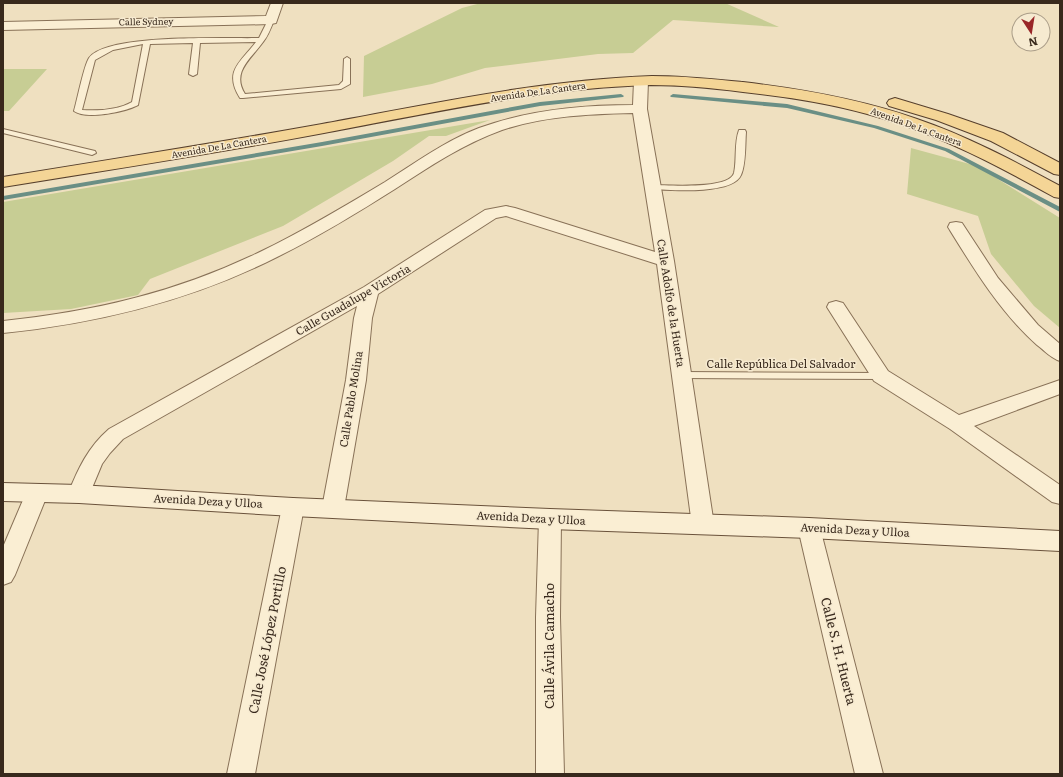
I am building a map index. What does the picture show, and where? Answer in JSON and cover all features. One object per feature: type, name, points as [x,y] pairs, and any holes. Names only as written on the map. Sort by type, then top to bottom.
[{"type":"main road","name":"Avenida De La Cantera","points":[[3,167],[308,119],[541,75],[604,69],[642,68],[705,70],[755,74],[839,88],[894,102],[942,117],[997,137],[1060,170]]},
{"type":"main road","name":"Avenida De La Cantera","points":[[3,182],[312,131],[507,95],[575,86],[641,81],[714,84],[803,94],[862,107],[896,117],[1000,160],[1060,193]]},
{"type":"main road","points":[[927,129],[942,117]]},
{"type":"street","points":[[271,20],[277,3]]},
{"type":"street","name":"Calle Sydney","points":[[3,26],[271,20]]},
{"type":"street","name":"Calle Adolfo de la Huerta","points":[[641,81],[640,109],[665,261],[703,525]]},
{"type":"street","points":[[3,327],[56,321],[134,306],[180,292],[231,272],[270,255],[315,230],[460,143],[498,126],[560,114],[593,110],[640,109]]},
{"type":"street","name":"Calle Guadalupe Victoria","points":[[79,494],[91,462],[97,452],[116,434],[370,291],[491,214],[500,211],[515,213],[665,261]]},
{"type":"street","points":[[956,227],[991,282],[1031,329],[1060,354]]},
{"type":"street","name":"Calle Pablo Molina","points":[[333,508],[356,380],[363,318],[370,291]]},
{"type":"street","points":[[836,307],[881,376],[957,424],[1060,496]]},
{"type":"street","points":[[957,424],[1060,387]]},
{"type":"street","name":"Avenida Deza y Ulloa","points":[[3,492],[79,494],[293,507],[550,519],[809,528],[1060,541]]},
{"type":"street","points":[[3,575],[37,492]]},
{"type":"street","name":"Calle José López Portillo","points":[[241,774],[293,507]]},
{"type":"street","name":"Calle Ávila Camacho","points":[[550,519],[548,617],[550,774]]},
{"type":"street","name":"Calle S. H. Huerta","points":[[809,528],[869,774]]},
{"type":"lane","points":[[271,20],[261,40],[237,70],[237,86],[243,96],[341,87],[347,82],[347,59]]},
{"type":"lane","points":[[193,74],[197,40]]},
{"type":"lane","points":[[147,42],[135,103],[123,109],[86,113],[78,111],[92,59],[98,54],[119,46],[147,42],[261,40]]},
{"type":"lane","points":[[3,131],[92,154]]},
{"type":"lane","points":[[652,187],[716,186],[730,182],[736,176],[742,132]]},
{"type":"lane","name":"Calle República Del Salvador","points":[[682,375],[881,376]]},
{"type":"green space","points":[[481,3],[725,3],[779,27],[673,20],[633,53],[598,54],[485,68],[432,84],[363,97],[364,56],[462,8]]},
{"type":"green space","points":[[3,69],[47,69],[9,111],[3,111]]},
{"type":"green space","points":[[490,120],[446,136],[429,136],[393,161],[283,226],[150,279],[138,295],[71,309],[3,313],[3,202]]},
{"type":"green space","points":[[911,148],[977,166],[1060,218],[1060,328],[1034,306],[991,254],[978,216],[907,194]]},
{"type":"waterway","points":[[3,198],[322,144],[540,104],[621,96]]},
{"type":"waterway","points":[[673,96],[787,106],[876,127],[947,150],[1060,210]]}]
